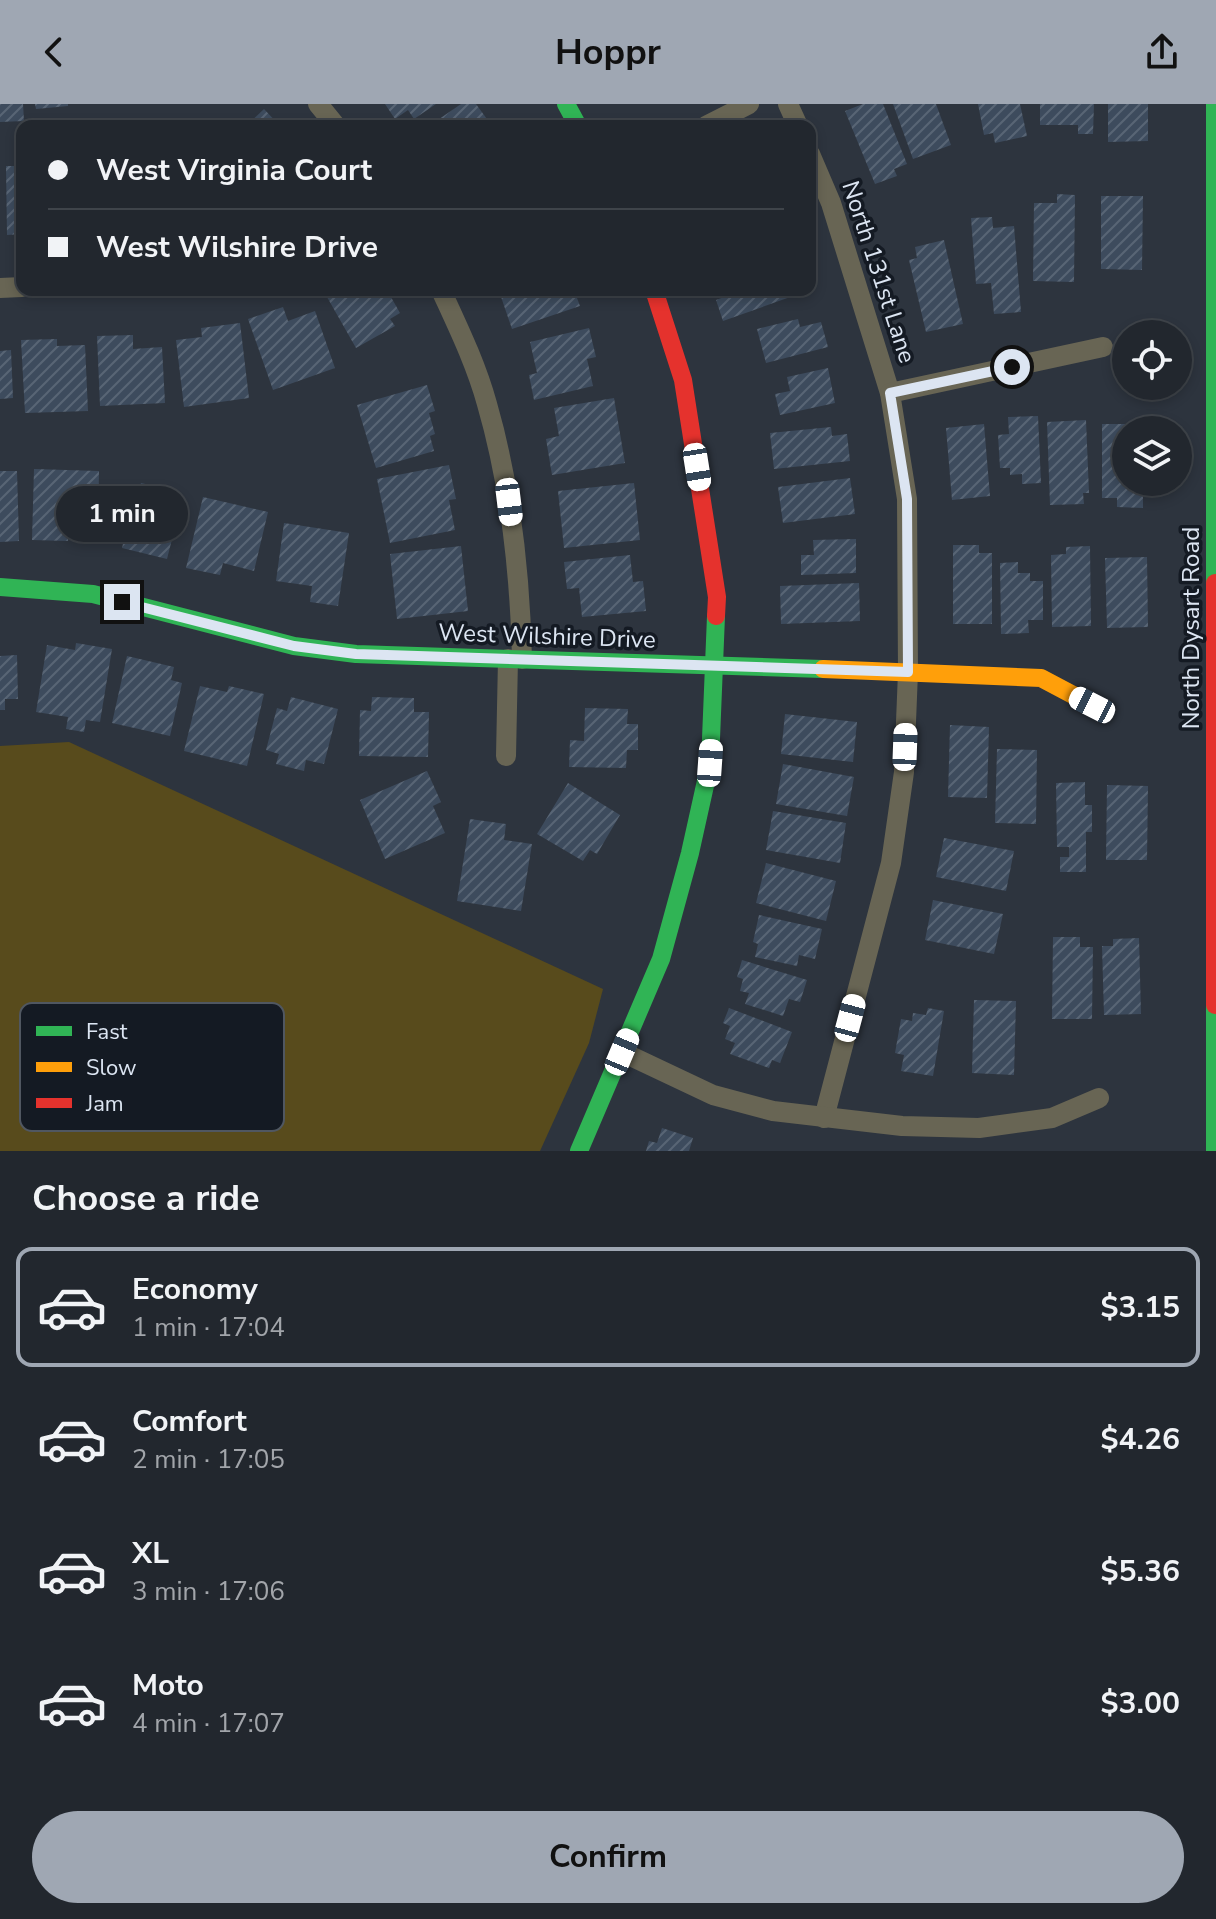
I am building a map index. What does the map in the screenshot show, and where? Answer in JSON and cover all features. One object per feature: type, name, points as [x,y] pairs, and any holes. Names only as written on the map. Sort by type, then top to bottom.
[{"type":"street","points":[[318,104],[331,120]]},
{"type":"street","points":[[718,120],[749,104]]},
{"type":"street","name":"North Dysart Road","points":[[1215,104],[1215,1151]]},
{"type":"street","name":"North 131st Lane","points":[[816,168],[831,203],[890,393],[907,499],[908,672],[904,772],[891,863],[824,1118]]},
{"type":"street","points":[[444,296],[469,350],[487,404],[509,502],[520,599],[506,756]]},
{"type":"street","points":[[579,1151],[661,959],[690,853],[710,763],[717,597],[685,395],[656,296]]},
{"type":"street","points":[[890,393],[1103,347]]},
{"type":"street","name":"West Wilshire Drive","points":[[0,587],[93,594],[294,646],[356,654],[716,664],[1041,678],[1092,705]]},
{"type":"street","points":[[622,1052],[713,1095],[773,1111],[902,1126],[979,1128],[1052,1118],[1099,1098]]},
{"type":"shaded area","points":[[69,742],[603,989],[589,1043],[540,1151],[0,1151],[0,746]]},
{"type":"building","points":[[0,104],[23,104],[24,120],[0,122]]},
{"type":"building","points":[[35,104],[68,104],[68,106],[36,109]]},
{"type":"building","points":[[385,104],[436,104],[414,119],[408,110],[395,119]]},
{"type":"building","points":[[461,104],[476,104],[488,120],[438,120]]},
{"type":"building","points":[[863,104],[883,104],[907,164],[894,169],[897,176],[875,184],[845,111]]},
{"type":"building","points":[[893,104],[936,104],[951,145],[913,159]]},
{"type":"building","points":[[978,104],[1020,104],[1027,136],[995,143],[993,133],[984,135]]},
{"type":"building","points":[[1040,104],[1094,104],[1093,134],[1078,134],[1078,125],[1040,125]]},
{"type":"building","points":[[1108,104],[1148,104],[1148,141],[1108,142]]},
{"type":"building","points":[[264,109],[274,120],[252,120]]},
{"type":"building","points":[[6,166],[16,166],[16,234],[7,235]]},
{"type":"building","points":[[1057,194],[1075,195],[1074,282],[1033,281],[1034,203],[1057,203]]},
{"type":"building","points":[[1101,196],[1143,196],[1142,270],[1101,269]]},
{"type":"building","points":[[992,217],[993,228],[1014,226],[1021,312],[994,314],[991,283],[976,284],[971,218]]},
{"type":"building","points":[[944,240],[963,324],[926,332],[909,260],[917,258],[915,247]]},
{"type":"building","points":[[326,296],[390,296],[400,313],[390,319],[395,326],[356,348]]},
{"type":"building","points":[[501,296],[576,296],[580,306],[512,329]]},
{"type":"building","points":[[727,296],[793,296],[723,321],[716,300]]},
{"type":"building","points":[[283,307],[288,321],[315,311],[335,368],[273,390],[248,319]]},
{"type":"building","points":[[798,319],[800,327],[821,322],[828,347],[766,363],[757,329]]},
{"type":"building","points":[[240,323],[249,398],[184,407],[176,340],[202,337],[201,328]]},
{"type":"building","points":[[589,328],[596,357],[587,359],[593,386],[534,400],[529,375],[537,373],[530,342]]},
{"type":"building","points":[[133,335],[133,349],[162,347],[165,403],[100,406],[97,336]]},
{"type":"building","points":[[57,339],[57,346],[85,345],[88,411],[25,413],[21,340]]},
{"type":"building","points":[[11,350],[13,398],[0,399],[0,351]]},
{"type":"building","points":[[828,368],[835,403],[780,415],[775,394],[790,391],[787,377]]},
{"type":"building","points":[[427,385],[435,411],[429,413],[435,434],[430,436],[434,451],[376,468],[357,405]]},
{"type":"building","points":[[614,398],[625,463],[552,475],[546,439],[559,436],[554,408]]},
{"type":"building","points":[[1038,416],[1041,483],[1022,484],[1022,474],[1010,475],[1010,468],[1000,468],[998,435],[1009,434],[1008,417]]},
{"type":"building","points":[[1086,420],[1089,493],[1083,493],[1084,504],[1050,505],[1047,422]]},
{"type":"building","points":[[984,424],[990,496],[952,500],[946,428]]},
{"type":"building","points":[[1102,424],[1112,424],[1112,496],[1143,496],[1143,508],[1117,507],[1117,498],[1102,498]]},
{"type":"building","points":[[831,427],[832,436],[847,434],[850,461],[774,469],[770,433]]},
{"type":"building","points":[[449,465],[456,499],[449,500],[455,530],[390,543],[377,479]]},
{"type":"building","points":[[34,469],[99,471],[98,529],[69,529],[68,541],[32,540]]},
{"type":"building","points":[[0,471],[17,471],[19,541],[0,542]]},
{"type":"building","points":[[850,478],[855,514],[783,523],[778,487]]},
{"type":"building","points":[[141,483],[167,489],[164,499],[181,504],[167,559],[122,548],[125,535],[114,532],[125,490],[138,493]]},
{"type":"building","points":[[634,483],[640,540],[564,548],[558,491]]},
{"type":"building","points":[[203,497],[268,512],[254,571],[223,563],[220,575],[186,568]]},
{"type":"building","points":[[284,523],[349,533],[338,606],[310,602],[312,586],[276,581]]},
{"type":"building","points":[[856,539],[856,573],[801,575],[801,555],[814,555],[813,540]]},
{"type":"building","points":[[953,545],[979,545],[979,553],[992,553],[992,624],[953,624]]},
{"type":"building","points":[[461,546],[468,611],[397,619],[390,554]]},
{"type":"building","points":[[1090,546],[1091,626],[1052,627],[1051,555],[1066,554],[1066,547]]},
{"type":"building","points":[[630,555],[633,582],[643,581],[646,611],[582,617],[579,588],[567,589],[564,562]]},
{"type":"building","points":[[1147,557],[1148,627],[1107,628],[1105,558]]},
{"type":"building","points":[[1018,562],[1018,573],[1030,573],[1030,581],[1043,581],[1043,620],[1028,620],[1029,633],[1001,634],[1000,563]]},
{"type":"building","points":[[859,583],[860,621],[781,624],[780,586]]},
{"type":"building","points":[[76,643],[112,649],[100,722],[86,720],[84,732],[66,729],[68,717],[36,712],[47,645],[75,650]]},
{"type":"building","points":[[17,655],[18,699],[5,699],[5,710],[0,710],[0,656]]},
{"type":"building","points":[[127,656],[174,667],[171,680],[182,683],[170,736],[112,723]]},
{"type":"building","points":[[200,686],[227,692],[229,686],[264,694],[247,766],[184,751]]},
{"type":"building","points":[[291,697],[338,709],[324,764],[306,760],[304,771],[276,764],[279,754],[266,750],[277,708],[287,711]]},
{"type":"building","points":[[372,697],[414,698],[414,712],[429,712],[428,757],[359,756],[360,710],[371,711]]},
{"type":"building","points":[[585,708],[628,709],[627,724],[638,724],[638,750],[627,750],[626,768],[569,767],[570,740],[584,741]]},
{"type":"building","points":[[785,714],[857,722],[853,762],[781,754]]},
{"type":"building","points":[[950,725],[989,727],[987,798],[948,797]]},
{"type":"building","points":[[997,749],[1037,750],[1036,824],[995,823]]},
{"type":"building","points":[[783,764],[854,777],[847,816],[776,804]]},
{"type":"building","points":[[427,771],[441,802],[433,806],[445,833],[385,859],[360,800]]},
{"type":"building","points":[[1085,782],[1085,805],[1092,805],[1092,832],[1086,832],[1086,872],[1060,872],[1060,857],[1069,857],[1069,847],[1057,847],[1056,783]]},
{"type":"building","points":[[568,783],[620,815],[597,854],[590,850],[583,861],[537,834]]},
{"type":"building","points":[[1107,785],[1148,786],[1147,860],[1106,860]]},
{"type":"building","points":[[773,811],[846,823],[840,863],[766,850]]},
{"type":"building","points":[[470,819],[506,824],[504,840],[532,844],[521,911],[457,901]]},
{"type":"building","points":[[944,838],[1014,851],[1006,891],[936,877]]},
{"type":"building","points":[[766,863],[836,881],[826,921],[756,903]]},
{"type":"building","points":[[933,900],[1003,914],[994,954],[925,940]]},
{"type":"building","points":[[759,915],[822,929],[815,959],[799,955],[797,966],[755,957],[758,944],[753,942]]},
{"type":"building","points":[[1053,937],[1080,937],[1080,947],[1093,947],[1092,1019],[1052,1019]]},
{"type":"building","points":[[1139,938],[1141,1014],[1104,1015],[1102,946],[1113,946],[1113,939]]},
{"type":"building","points":[[742,960],[807,980],[800,1002],[789,999],[783,1016],[745,1004],[749,993],[740,991],[743,979],[737,977]]},
{"type":"building","points":[[974,1000],[1016,1001],[1014,1075],[972,1073]]},
{"type":"building","points":[[729,1008],[792,1032],[780,1063],[772,1060],[769,1068],[730,1054],[735,1043],[725,1039],[730,1026],[723,1023]]},
{"type":"building","points":[[928,1008],[944,1011],[933,1076],[901,1071],[904,1055],[895,1053],[901,1019],[912,1021],[913,1013],[926,1015]]},
{"type":"building","points":[[662,1128],[693,1138],[689,1151],[646,1151],[649,1141],[657,1143]]},
{"type":"traffic: fast","points":[[566,104],[575,120]]},
{"type":"traffic: fast","points":[[1215,104],[1215,583]]},
{"type":"traffic: fast","points":[[0,587],[93,594],[294,646],[356,654],[823,669]]},
{"type":"traffic: fast","points":[[579,1151],[661,959],[690,853],[710,763],[716,616]]},
{"type":"traffic: fast","points":[[1215,1005],[1215,1151]]},
{"type":"traffic: slow","points":[[823,669],[1041,678],[1092,705]]},
{"type":"traffic: jam","points":[[656,296],[683,380],[717,597],[716,616]]},
{"type":"traffic: jam","points":[[1215,583],[1215,1005]]},
{"type":"route","points":[[122,602],[294,646],[356,654],[908,672],[907,499],[890,393],[1012,367]]}]
